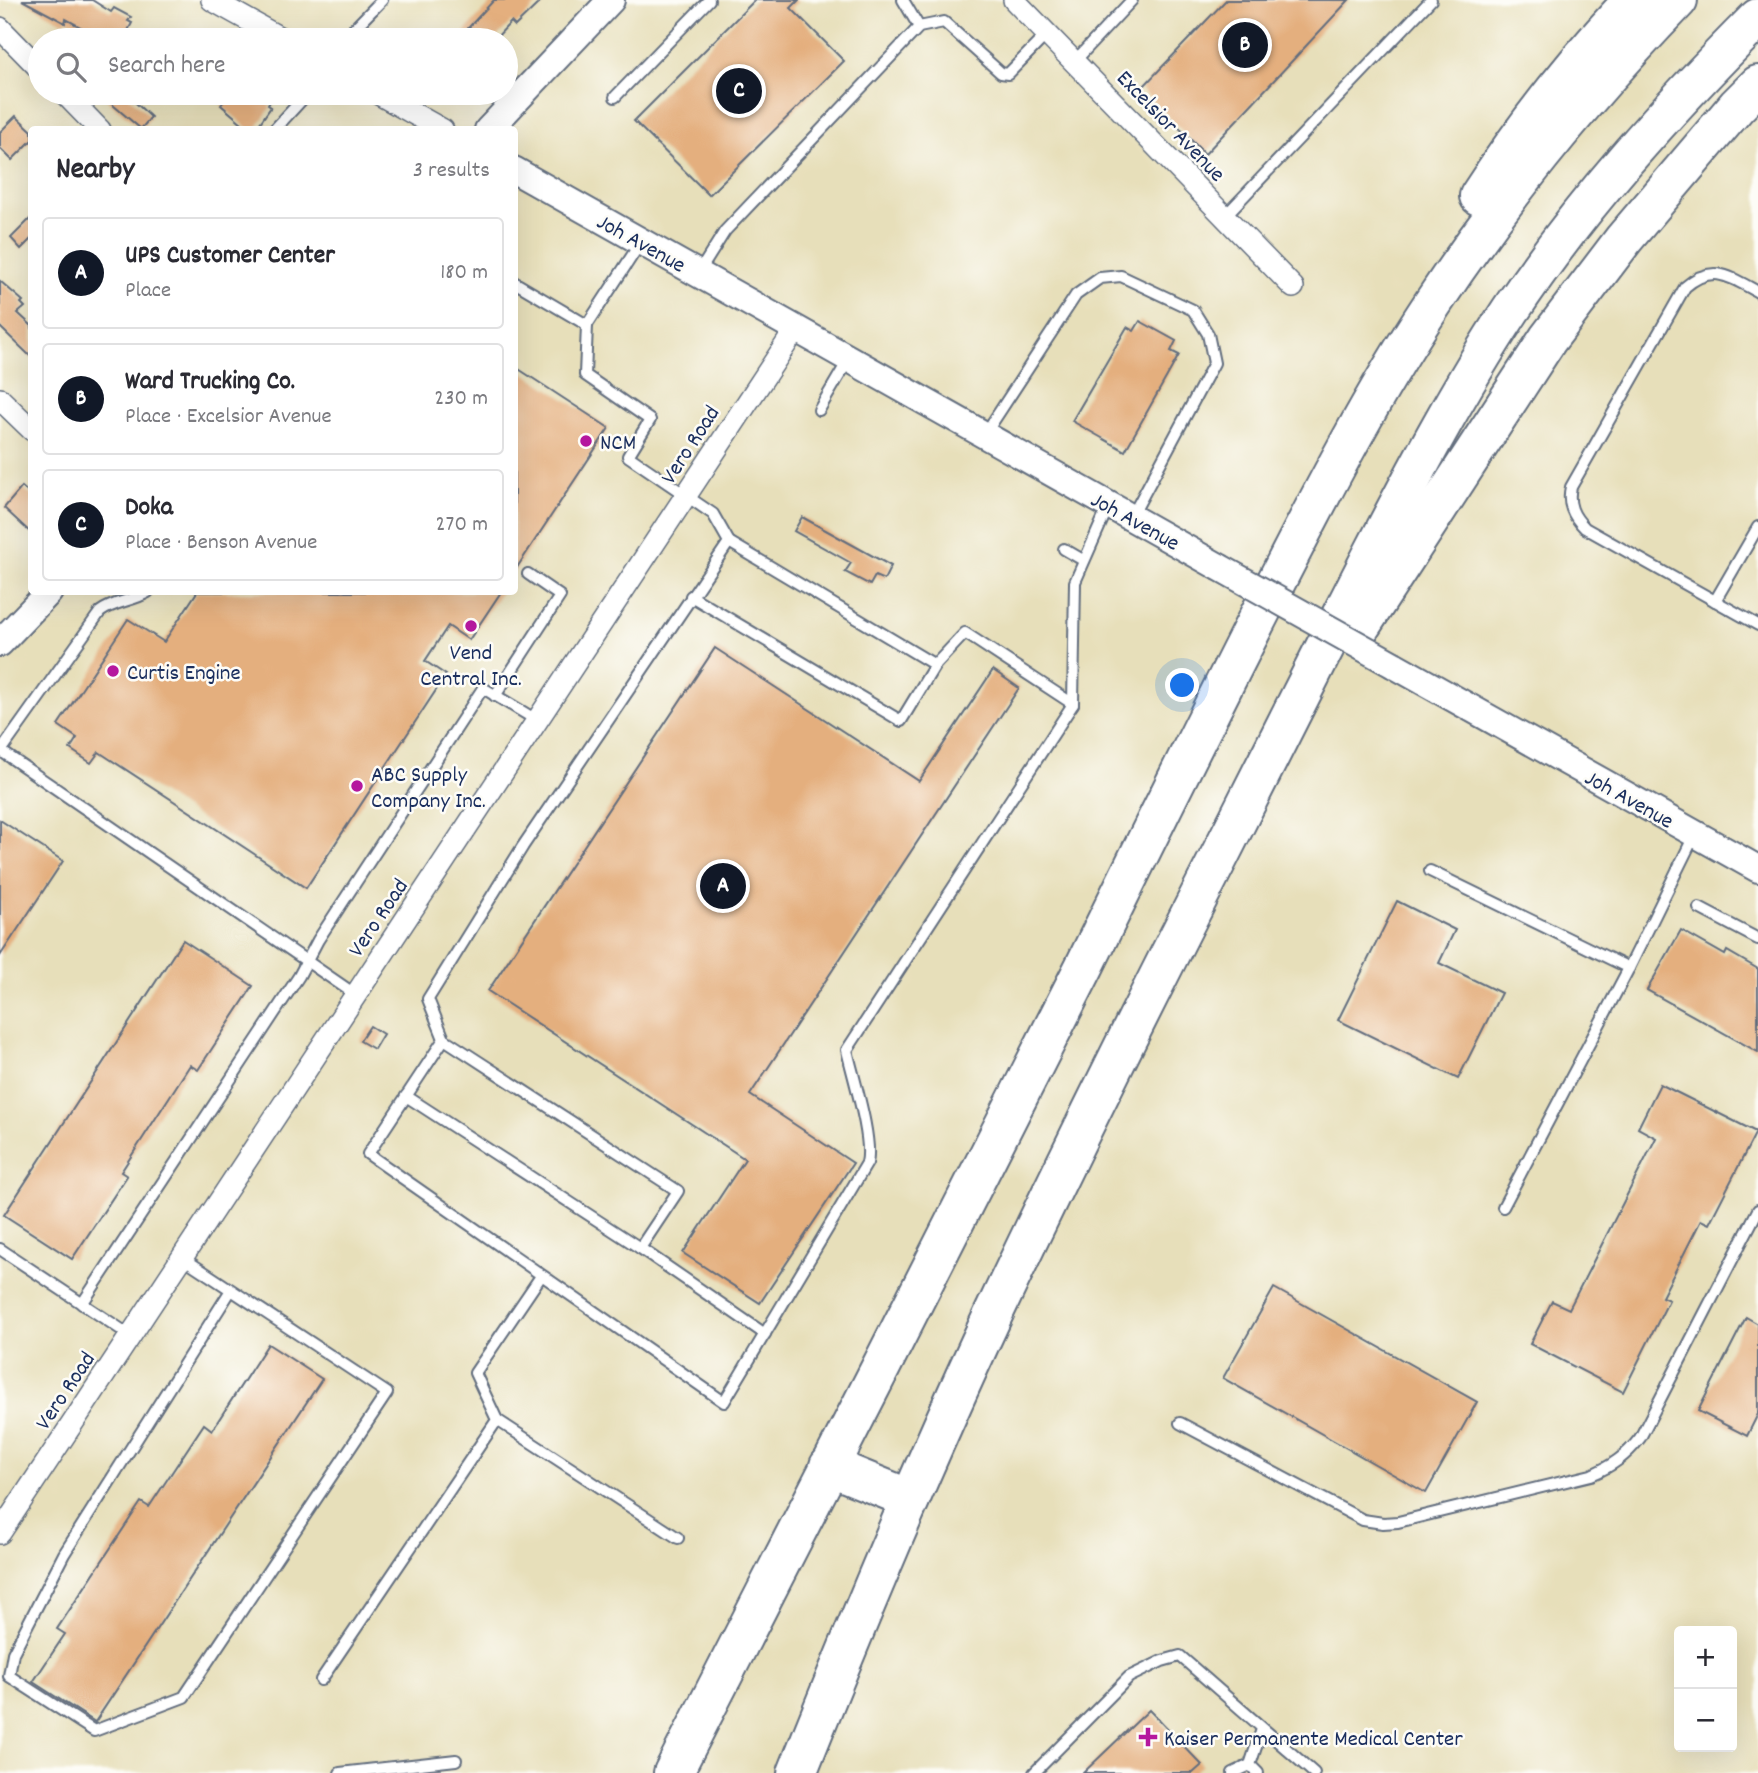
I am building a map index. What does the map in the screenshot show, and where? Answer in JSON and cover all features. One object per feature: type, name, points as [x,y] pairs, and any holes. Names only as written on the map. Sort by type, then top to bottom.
[{"type":"highway","points":[[1242,649],[1328,461],[1444,251],[1518,137],[1598,38],[1633,0]]},
{"type":"highway","points":[[673,1773],[1331,475],[1432,304],[1541,154],[1611,71],[1678,0]]},
{"type":"highway","points":[[797,1773],[910,1499],[990,1321],[1070,1153],[1405,491],[1463,388],[1512,309],[1555,249],[1636,148],[1758,18]]},
{"type":"highway","points":[[1241,813],[1548,339],[1624,239],[1758,85]]},
{"type":"highway","points":[[1624,239],[1686,174],[1758,113]]},
{"type":"highway","points":[[829,1466],[910,1499]]},
{"type":"street","points":[[212,0],[262,28]]},
{"type":"street","points":[[518,98],[611,0]]},
{"type":"street","name":"Excelsior Avenue","points":[[1014,0],[1293,287]]},
{"type":"street","points":[[0,28],[28,57]]},
{"type":"street","points":[[76,105],[96,126]]},
{"type":"street","points":[[398,105],[436,126]]},
{"type":"street","points":[[492,126],[512,105]]},
{"type":"street","name":"Joh Avenue","points":[[518,172],[1758,869]]},
{"type":"street","name":"Vero Road","points":[[0,1533],[796,329]]},
{"type":"street","points":[[0,399],[28,426]]},
{"type":"street","points":[[0,643],[46,595]]},
{"type":"lane","points":[[355,28],[382,0]]},
{"type":"lane","points":[[690,0],[700,9]]},
{"type":"lane","points":[[615,97],[709,0]]},
{"type":"lane","points":[[902,0],[919,27]]},
{"type":"lane","points":[[1074,62],[1132,0]]},
{"type":"lane","points":[[1224,216],[1431,0]]},
{"type":"lane","points":[[698,274],[725,231],[919,27],[944,22],[1001,74],[1008,74],[1047,34]]},
{"type":"lane","points":[[278,126],[297,105]]},
{"type":"lane","points":[[640,242],[587,325],[585,375],[650,420],[628,456],[713,514],[729,542],[935,665]]},
{"type":"lane","points":[[1758,292],[1724,274],[1700,276],[1685,287],[1571,487],[1569,496],[1573,513],[1585,528],[1758,625]]},
{"type":"lane","points":[[444,1039],[368,1154],[724,1402],[867,1163],[867,1137],[847,1050],[1073,705],[1075,582],[1083,560],[1120,512],[1214,363],[1208,334],[1193,310],[1121,276],[1100,278],[1076,295],[984,435]]},
{"type":"lane","points":[[518,284],[587,325]]},
{"type":"lane","points":[[819,410],[849,359]]},
{"type":"lane","points":[[1715,601],[1758,527]]},
{"type":"lane","points":[[640,1248],[678,1191],[444,1039],[428,999],[523,846],[729,542]]},
{"type":"lane","points":[[1064,549],[1083,560]]},
{"type":"lane","points":[[495,696],[560,597],[528,574]]},
{"type":"lane","points":[[143,595],[109,605],[100,612],[1,751],[356,995]]},
{"type":"lane","points":[[691,596],[901,721],[935,665],[965,634],[1073,705]]},
{"type":"lane","points":[[82,1304],[483,688],[538,721]]},
{"type":"lane","points":[[1503,1207],[1629,968],[1695,834]]},
{"type":"lane","points":[[1430,871],[1629,968]]},
{"type":"lane","points":[[1699,908],[1758,939]]},
{"type":"lane","points":[[406,1096],[640,1248],[765,1334]]},
{"type":"lane","points":[[1180,1423],[1363,1520],[1383,1523],[1398,1522],[1591,1475],[1608,1468],[1626,1455],[1640,1438],[1758,1210]]},
{"type":"lane","points":[[0,1249],[131,1336]]},
{"type":"lane","points":[[183,1258],[387,1393],[184,1697],[94,1731],[9,1676],[13,1653],[64,1554],[231,1290]]},
{"type":"lane","points":[[541,1276],[475,1373],[496,1420],[678,1538]]},
{"type":"lane","points":[[321,1680],[496,1420]]},
{"type":"lane","points":[[1034,1773],[1129,1677],[1162,1661],[1180,1656],[1314,1773]]},
{"type":"lane","points":[[1233,1773],[1254,1769],[1262,1729]]},
{"type":"lane","points":[[340,1773],[456,1760]]},
{"type":"building","points":[[22,0],[92,0],[111,12],[114,8],[131,17],[128,21],[132,23],[129,28],[82,28],[66,19],[65,23]]},
{"type":"building","points":[[494,0],[542,0],[515,26],[511,22],[505,28],[468,28]]},
{"type":"building","points":[[755,0],[799,0],[791,8],[844,61],[709,195],[634,121]]},
{"type":"building","points":[[1226,0],[1349,0],[1205,154],[1141,89]]},
{"type":"building","points":[[113,105],[138,105],[151,117],[144,126],[138,126]]},
{"type":"building","points":[[221,105],[271,107],[258,126],[245,126]]},
{"type":"building","points":[[16,116],[28,127],[28,144],[12,160],[0,148],[0,132]]},
{"type":"building","points":[[28,221],[28,242],[21,249],[11,238]]},
{"type":"building","points":[[0,281],[23,301],[21,303],[25,307],[18,313],[28,322],[28,354],[0,327]]},
{"type":"building","points":[[1140,321],[1176,341],[1171,351],[1179,355],[1125,451],[1072,421],[1127,327],[1134,331]]},
{"type":"building","points":[[518,369],[609,428],[518,566]]},
{"type":"building","points":[[22,487],[28,492],[28,530],[4,508]]},
{"type":"building","points":[[802,517],[891,566],[884,580],[875,576],[870,585],[845,572],[851,563],[794,531]]},
{"type":"building","points":[[195,595],[499,595],[469,640],[448,626],[425,661],[446,675],[306,888],[99,752],[91,763],[70,749],[77,738],[58,725],[128,619],[164,642]]},
{"type":"building","points":[[715,648],[919,781],[993,670],[1019,688],[750,1095],[853,1163],[760,1303],[683,1253],[745,1159],[488,991]]},
{"type":"building","points":[[0,820],[63,861],[0,956]]},
{"type":"building","points":[[1397,901],[1455,930],[1439,963],[1501,993],[1458,1079],[1338,1020]]},
{"type":"building","points":[[1681,930],[1725,955],[1727,951],[1758,969],[1758,1052],[1647,990]]},
{"type":"building","points":[[183,940],[253,986],[198,1070],[190,1065],[121,1172],[127,1176],[72,1259],[4,1215]]},
{"type":"building","points":[[370,1026],[383,1034],[374,1049],[360,1041]]},
{"type":"building","points":[[1660,1084],[1756,1132],[1709,1224],[1701,1220],[1662,1297],[1669,1300],[1623,1392],[1530,1344],[1552,1301],[1569,1309],[1656,1138],[1638,1128]]},
{"type":"building","points":[[1274,1288],[1477,1402],[1426,1493],[1223,1378]]},
{"type":"building","points":[[1746,1317],[1758,1324],[1758,1414],[1747,1436],[1698,1411]]},
{"type":"building","points":[[268,1344],[322,1379],[95,1722],[33,1682],[65,1634],[57,1629],[141,1502],[149,1507],[204,1424],[212,1430]]},
{"type":"building","name":"Kaiser Permanente Medical Center","points":[[1149,1710],[1202,1765],[1193,1773],[1083,1773]]},
{"type":"place","name":"Ward Trucking Co.","points":[[1245,45]]},
{"type":"place","name":"Doka","points":[[739,91]]},
{"type":"place","name":"NCM","points":[[586,441]]},
{"type":"place","name":"Vend Central Inc.","points":[[471,626]]},
{"type":"place","name":"Curtis Engine","points":[[113,671]]},
{"type":"place","name":"ABC Supply Company Inc.","points":[[357,786]]},
{"type":"place","name":"UPS Customer Center","points":[[723,886]]},
{"type":"place","name":"Kaiser Permanente Medical Center","points":[[1148,1737]]}]
